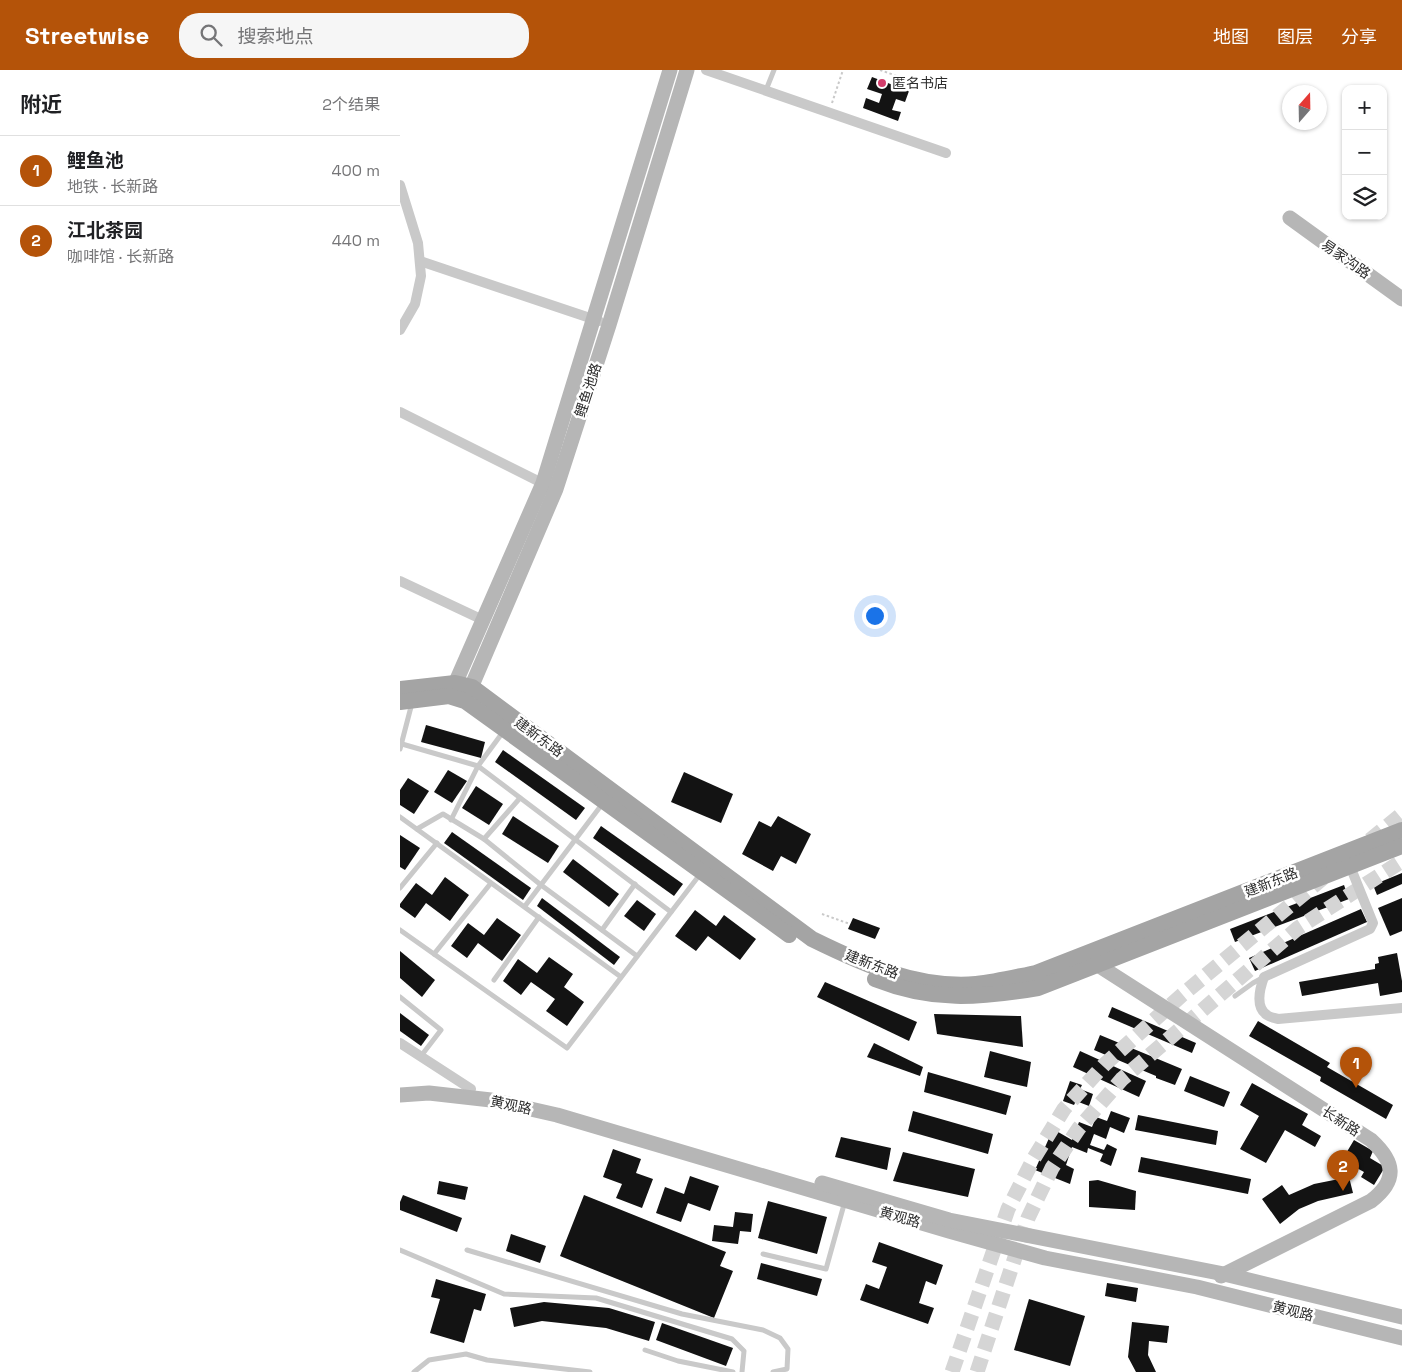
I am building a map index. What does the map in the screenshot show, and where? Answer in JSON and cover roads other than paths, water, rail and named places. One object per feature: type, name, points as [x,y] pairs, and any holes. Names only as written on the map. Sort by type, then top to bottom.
[{"type":"main road","name":"鲤鱼池路","points":[[460,692],[483,620],[550,486],[594,320],[670,70]]},
{"type":"main road","name":"鲤鱼池路","points":[[460,692],[550,486],[609,325],[687,70]]},
{"type":"main road","name":"易家沟路","points":[[1290,218],[1402,299]]},
{"type":"main road","points":[[400,690],[460,692]]},
{"type":"main road","points":[[407,701],[460,692]]},
{"type":"main road","name":"建新东路","points":[[460,692],[505,730],[807,948],[851,970],[915,992],[944,996],[975,997],[1038,988],[1402,846]]},
{"type":"main road","name":"建新东路","points":[[460,692],[812,938],[850,957],[903,976],[946,984],[975,984],[1036,973],[1084,956],[1402,830]]},
{"type":"main road","name":"长新路","points":[[1084,956],[1371,1140],[1388,1159],[1391,1170],[1389,1181],[1381,1193],[1371,1201],[1197,1287]]},
{"type":"main road","name":"黄观路","points":[[400,1087],[428,1086],[488,1091],[555,1105],[949,1220],[1224,1274],[1402,1317]]},
{"type":"main road","name":"黄观路","points":[[400,1096],[429,1093],[491,1100],[557,1114],[846,1201],[1045,1258],[1197,1287],[1402,1338]]},
{"type":"street","points":[[706,70],[946,153]]},
{"type":"street","points":[[400,185],[418,243],[421,276],[415,304],[400,330]]},
{"type":"street","points":[[420,261],[609,325]]},
{"type":"street","points":[[400,412],[550,486]]},
{"type":"street","points":[[400,580],[483,620]]},
{"type":"street","points":[[1350,866],[1373,924],[1370,929],[1264,977],[1260,989],[1260,1008],[1267,1015],[1278,1019],[1402,1008]]},
{"type":"street","points":[[400,1043],[470,1089]]},
{"type":"lane","points":[[766,90],[774,70]]},
{"type":"lane","points":[[407,701],[401,746],[478,766],[671,912]]},
{"type":"lane","points":[[452,820],[478,766],[505,730]]},
{"type":"lane","points":[[484,840],[520,798]]},
{"type":"lane","points":[[525,906],[605,802]]},
{"type":"lane","points":[[416,829],[442,814],[484,840],[637,956]]},
{"type":"lane","points":[[400,817],[621,977]]},
{"type":"lane","points":[[401,885],[437,843]]},
{"type":"lane","points":[[400,930],[567,1048],[702,873]]},
{"type":"lane","points":[[434,954],[491,883]]},
{"type":"lane","points":[[602,930],[635,884]]},
{"type":"lane","points":[[494,980],[540,917]]},
{"type":"lane","points":[[1235,996],[1264,977]]},
{"type":"lane","points":[[400,997],[440,1030],[421,1056]]},
{"type":"lane","points":[[763,1254],[826,1269],[846,1201]]},
{"type":"lane","points":[[400,1250],[504,1294],[596,1298],[732,1339],[744,1351],[742,1372]]},
{"type":"lane","points":[[466,1250],[682,1314],[763,1330],[780,1338],[788,1349],[787,1369],[773,1372]]},
{"type":"lane","points":[[645,1350],[678,1360],[734,1372]]},
{"type":"lane","points":[[414,1372],[429,1360],[466,1354],[487,1360],[590,1372]]},
{"type":"tunnel","points":[[1370,840],[1402,814]]},
{"type":"tunnel","points":[[977,1372],[1028,1218],[1052,1168],[1079,1128],[1122,1079],[1298,928],[1402,861]]},
{"type":"tunnel","points":[[952,1372],[1008,1209],[1034,1158],[1064,1109],[1104,1065],[1182,995],[1323,878]]},
{"type":"place","name":"匿名书店","points":[[882,83]]},
{"type":"place","name":"鲤鱼池","points":[[1356,1088]]},
{"type":"place","name":"江北茶园","points":[[1343,1191]]}]
